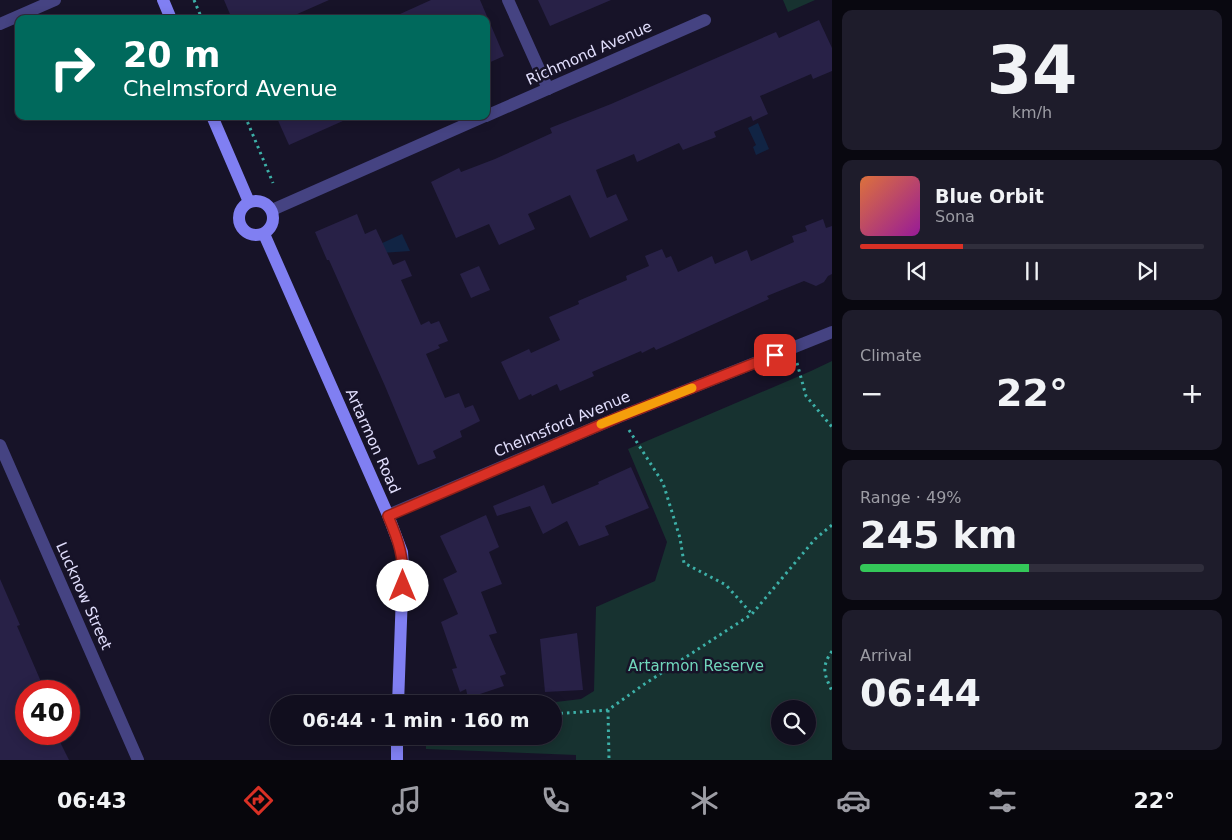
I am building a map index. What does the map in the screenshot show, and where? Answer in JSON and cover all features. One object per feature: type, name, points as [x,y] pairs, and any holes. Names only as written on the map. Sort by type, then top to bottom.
[{"type":"street","points":[[21,15],[55,0]]},
{"type":"street","points":[[163,0],[169,15]]},
{"type":"street","points":[[508,0],[548,89]]},
{"type":"street","points":[[0,24],[15,17]]},
{"type":"street","name":"Richmond Avenue","points":[[490,114],[705,20]]},
{"type":"street","points":[[214,120],[249,202]]},
{"type":"street","name":"Richmond Avenue","points":[[272,210],[477,120]]},
{"type":"street","points":[[262,201],[272,210],[274,217],[272,224],[264,234],[250,234],[240,225],[240,211],[249,202],[262,201]]},
{"type":"street","name":"Artarmon Road","points":[[264,234],[402,552],[398,695]]},
{"type":"street","name":"Chelmsford Avenue","points":[[388,516],[619,417],[832,332]]},
{"type":"street","name":"Lucknow Street","points":[[0,445],[138,760]]},
{"type":"street","points":[[397,745],[397,760]]},
{"type":"path","points":[[194,0],[200,15]]},
{"type":"path","points":[[247,120],[273,183]]},
{"type":"path","points":[[792,348],[806,396],[832,427]]},
{"type":"path","points":[[619,417],[636,439],[663,483],[680,538],[684,563],[726,585],[752,614]]},
{"type":"path","points":[[562,713],[608,710],[752,614],[814,539],[832,525]]},
{"type":"path","points":[[832,651],[824,666],[826,678],[832,691]]},
{"type":"path","points":[[608,710],[609,760]]},
{"type":"green space","points":[[783,0],[815,0],[788,12]]},
{"type":"green space","name":"Artarmon Reserve","points":[[832,361],[832,760],[576,760],[576,755],[426,749],[426,745],[562,745],[562,701],[581,699],[594,691],[596,607],[655,581],[667,542],[628,449]]},
{"type":"water","points":[[758,123],[769,149],[756,155],[753,147],[756,145],[748,128]]},
{"type":"water","points":[[402,234],[410,251],[381,253],[378,245]]},
{"type":"building","points":[[224,0],[329,0],[295,15],[230,15]]},
{"type":"building","points":[[431,0],[480,0],[486,15],[398,15]]},
{"type":"building","points":[[538,0],[611,0],[550,26]]},
{"type":"building","points":[[819,20],[832,48],[832,71],[813,79],[811,74],[760,96],[768,114],[753,121],[751,116],[714,132],[716,137],[683,150],[679,143],[637,162],[634,154],[596,170],[607,198],[616,194],[628,220],[590,238],[570,195],[528,214],[535,229],[499,245],[489,224],[456,238],[431,182],[459,168],[461,172],[495,159],[552,133],[550,128],[611,104],[776,32],[779,38]]},
{"type":"building","points":[[490,23],[504,56],[490,62]]},
{"type":"building","points":[[278,120],[345,120],[289,145]]},
{"type":"building","points":[[357,214],[365,234],[376,229],[393,265],[405,260],[412,276],[401,280],[421,325],[429,321],[431,324],[439,321],[448,341],[438,345],[440,348],[426,354],[445,398],[459,393],[465,408],[473,405],[480,421],[460,431],[462,437],[433,451],[436,458],[418,465],[385,386],[315,232]]},
{"type":"building","points":[[823,219],[826,228],[832,226],[832,274],[824,282],[816,286],[804,281],[767,296],[769,299],[656,350],[654,347],[642,353],[641,351],[592,372],[594,376],[560,391],[557,384],[519,400],[501,362],[529,349],[531,353],[560,340],[549,317],[579,304],[578,301],[627,280],[626,276],[649,266],[645,256],[662,249],[666,258],[671,256],[678,272],[712,256],[715,264],[747,250],[751,261],[794,242],[792,236],[807,231],[805,226]]},
{"type":"building","points":[[479,266],[490,290],[471,298],[460,274]]},
{"type":"building","points":[[631,467],[649,508],[605,526],[609,535],[579,546],[567,521],[543,534],[530,506],[497,516],[493,506],[544,485],[552,504],[599,484],[598,482]]},
{"type":"building","points":[[486,515],[499,547],[489,552],[502,584],[481,592],[497,633],[489,635],[506,674],[500,676],[504,686],[477,695],[467,695],[466,689],[460,692],[452,669],[457,668],[441,622],[458,614],[443,579],[457,572],[440,536]]},
{"type":"building","points":[[0,579],[20,625],[17,626],[40,680],[15,680],[15,745],[62,745],[69,760],[0,760]]},
{"type":"building","points":[[577,633],[583,690],[545,692],[540,639]]},
{"type":"slow traffic","points":[[601,424],[692,388]]},
{"type":"route","points":[[403,586],[402,552],[388,516],[619,417],[775,355]]}]
